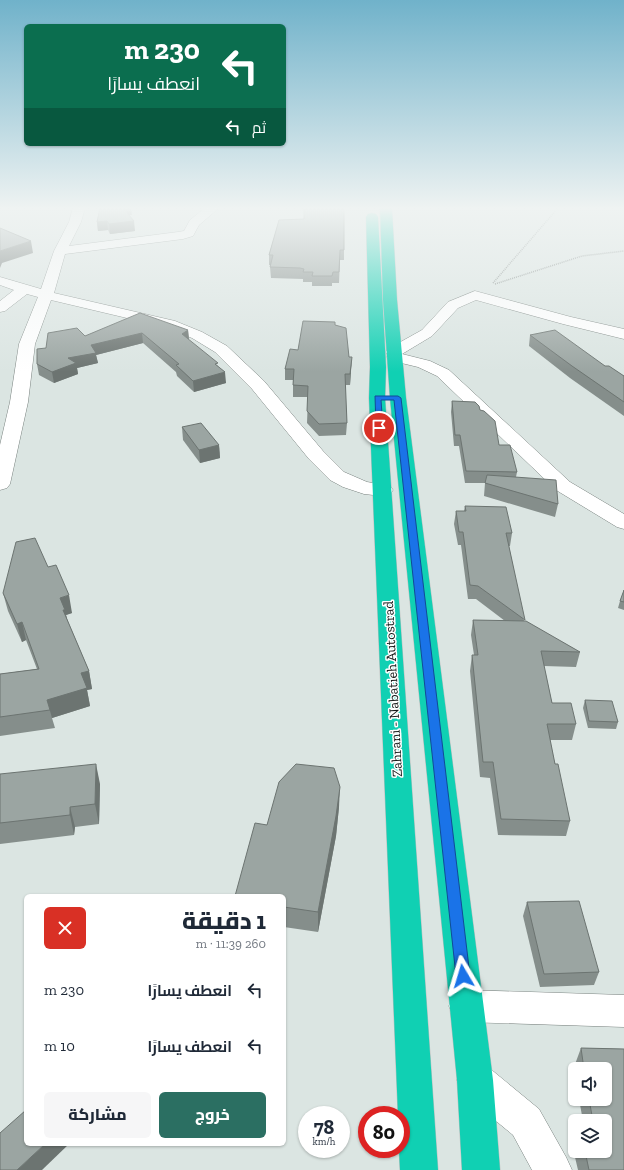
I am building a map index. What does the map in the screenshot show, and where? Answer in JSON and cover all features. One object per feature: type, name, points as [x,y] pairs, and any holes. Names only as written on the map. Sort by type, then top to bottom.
[{"type":"highway","name":"Zahrani - Nabatieh Autostrad","points":[[373,263],[373,273],[391,361]]},
{"type":"highway","name":"Zahrani - Nabatieh Autostrad","points":[[388,263],[391,361],[383,490],[418,1170]]},
{"type":"highway","name":"Zahrani - Nabatieh Autostrad","points":[[388,398],[475,1080],[481,1170]]},
{"type":"street","points":[[0,484],[19,402],[27,344],[57,263]]},
{"type":"street","points":[[0,281],[46,295],[170,324],[221,349],[258,385],[316,455],[337,476],[364,488],[383,490]]},
{"type":"street","points":[[0,308],[24,289]]},
{"type":"street","points":[[391,361],[427,333],[453,305],[475,295],[568,321],[624,334]]},
{"type":"street","points":[[391,361],[424,364],[443,373],[494,423],[563,486],[624,523]]},
{"type":"street","points":[[466,1006],[624,1011]]},
{"type":"street","points":[[475,1080],[526,1122],[553,1170]]},
{"type":"path","points":[[510,263],[491,285],[561,263]]},
{"type":"building","points":[[271,263],[339,263],[339,272],[333,272],[332,276],[312,276],[313,272],[303,272],[304,269],[300,268],[270,267]]},
{"type":"building","points":[[140,313],[188,330],[182,334],[218,363],[215,364],[225,372],[193,381],[176,365],[179,364],[142,333],[91,345],[96,353],[68,358],[76,363],[52,372],[37,364],[37,349],[46,348],[48,333],[77,328],[85,336]]},
{"type":"building","points":[[303,321],[335,322],[335,325],[346,328],[349,357],[352,357],[350,374],[345,374],[347,423],[319,424],[307,411],[308,386],[293,385],[294,369],[285,369],[290,349],[298,350]]},
{"type":"building","points":[[555,330],[605,366],[609,366],[624,376],[624,402],[530,335]]},
{"type":"building","points":[[452,401],[475,402],[479,406],[480,410],[484,411],[495,421],[499,445],[510,445],[517,472],[466,471],[460,435],[455,435]]},
{"type":"building","points":[[201,423],[219,445],[199,450],[182,427]]},
{"type":"building","points":[[487,475],[556,480],[558,504],[485,483]]},
{"type":"building","points":[[465,506],[506,507],[512,533],[506,533],[525,620],[478,586],[470,585],[463,532],[459,532],[456,511],[466,511]]},
{"type":"building","points":[[35,538],[48,567],[56,565],[69,595],[60,598],[65,610],[63,610],[89,671],[81,673],[87,688],[47,700],[50,710],[0,717],[0,674],[39,669],[22,622],[17,624],[3,593],[16,542]]},
{"type":"building","points":[[624,590],[624,602],[620,601]]},
{"type":"building","points":[[473,620],[526,621],[580,652],[541,651],[552,703],[571,703],[576,724],[547,724],[555,764],[558,764],[570,821],[501,819],[493,762],[483,762],[472,655],[478,655]]},
{"type":"building","points":[[585,700],[612,701],[618,722],[589,721]]},
{"type":"building","points":[[96,764],[95,804],[70,807],[70,815],[0,823],[0,774]]},
{"type":"building","points":[[296,764],[334,768],[340,787],[318,912],[286,907],[286,894],[236,894],[255,823],[267,825],[279,782]]},
{"type":"building","points":[[579,901],[599,972],[544,974],[527,902]]},
{"type":"building","points":[[581,1048],[624,1049],[624,1170],[589,1170],[586,1158],[612,1158],[612,1114],[592,1114],[590,1106],[612,1106],[612,1062],[583,1062]]},
{"type":"building","points":[[24,1112],[24,1146],[43,1146],[17,1170],[0,1170],[0,1133]]},
{"type":"route","points":[[379,428],[377,398],[398,398],[463,976]]}]
